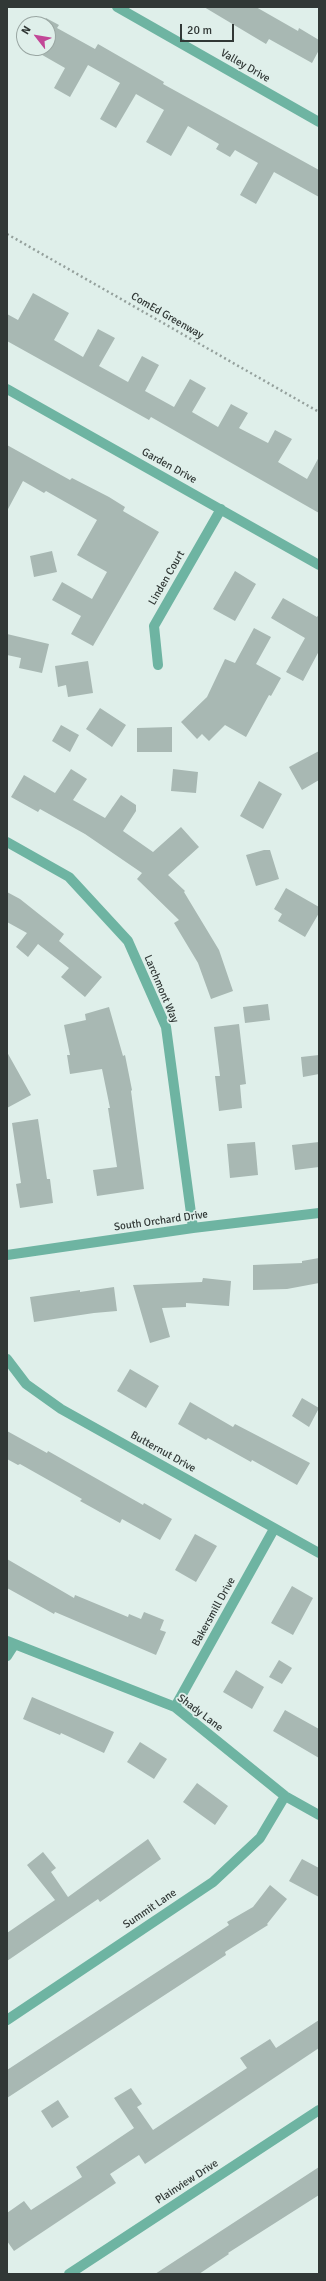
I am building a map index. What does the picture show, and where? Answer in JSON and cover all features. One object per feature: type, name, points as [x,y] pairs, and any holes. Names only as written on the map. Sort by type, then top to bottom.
[{"type":"street","name":"Valley Drive","points":[[117,7],[319,122]]},
{"type":"street","name":"Garden Drive","points":[[7,389],[319,565]]},
{"type":"street","name":"Linden Court","points":[[158,665],[154,626],[221,509]]},
{"type":"street","name":"Larchmont Way","points":[[7,842],[69,877],[128,941],[166,1027],[193,1228]]},
{"type":"street","name":"South Orchard Drive","points":[[7,1255],[193,1228],[319,1213]]},
{"type":"street","name":"Butternut Drive","points":[[7,1359],[26,1384],[61,1409],[319,1554]]},
{"type":"street","name":"Bakersmill Drive","points":[[175,1707],[274,1529]]},
{"type":"street","name":"Shady Lane","points":[[11,1643],[175,1707],[285,1796],[319,1815]]},
{"type":"street","points":[[7,1656],[11,1643]]},
{"type":"street","name":"Summit Lane","points":[[7,2020],[213,1882],[260,1838],[285,1796]]},
{"type":"street","name":"Plainview Drive","points":[[69,2274],[319,2110]]},
{"type":"path","name":"ComEd Greenway","points":[[7,234],[319,412]]},
{"type":"building","points":[[204,7],[256,7],[298,31],[299,28],[319,40],[319,50],[312,63],[269,39],[266,44]]},
{"type":"building","points":[[56,23],[59,25],[57,28],[95,49],[98,44],[164,82],[163,84],[319,170],[319,197],[274,172],[256,204],[240,195],[258,163],[235,150],[230,157],[216,149],[219,144],[188,126],[171,156],[146,142],[164,110],[136,94],[116,128],[100,119],[120,83],[88,65],[70,97],[54,88],[65,68],[44,56],[56,56]]},
{"type":"building","points":[[33,293],[69,313],[54,340],[83,357],[98,329],[115,338],[99,366],[128,382],[142,356],[159,365],[145,391],[174,407],[190,379],[206,388],[192,412],[218,427],[231,404],[248,413],[239,428],[268,443],[275,430],[292,439],[278,462],[307,479],[319,457],[319,513],[151,417],[149,420],[7,341],[7,314],[18,320]]},
{"type":"building","points":[[7,445],[70,480],[72,478],[109,497],[125,507],[123,511],[159,532],[93,646],[71,634],[81,616],[52,600],[62,582],[92,599],[107,572],[77,555],[97,520],[46,491],[44,493],[23,481],[7,511]]},
{"type":"building","points":[[52,551],[57,572],[34,577],[30,556]]},
{"type":"building","points":[[235,571],[256,584],[235,621],[213,609]]},
{"type":"building","points":[[283,598],[317,617],[319,614],[319,651],[303,681],[286,672],[305,638],[271,618]]},
{"type":"building","points":[[254,628],[271,637],[256,664],[281,678],[271,696],[269,695],[246,737],[225,725],[209,741],[202,734],[197,739],[181,722],[207,697],[225,659],[235,663]]},
{"type":"building","points":[[7,634],[49,644],[42,673],[19,668],[21,658],[7,655]]},
{"type":"building","points":[[88,661],[93,693],[68,697],[66,685],[58,687],[55,666]]},
{"type":"building","points":[[100,708],[126,725],[112,747],[86,729]]},
{"type":"building","points":[[61,725],[79,735],[70,752],[52,741]]},
{"type":"building","points":[[172,727],[172,752],[137,752],[137,728]]},
{"type":"building","points":[[319,751],[319,780],[302,790],[289,767]]},
{"type":"building","points":[[71,769],[87,779],[73,800],[105,818],[121,795],[136,805],[136,811],[123,831],[153,852],[181,827],[199,847],[168,875],[185,891],[184,892],[219,950],[233,991],[211,999],[198,963],[174,923],[179,920],[137,879],[142,873],[85,834],[40,809],[38,812],[11,797],[24,775],[55,793]]},
{"type":"building","points":[[173,769],[198,772],[196,793],[171,791]]},
{"type":"building","points":[[259,781],[282,794],[263,829],[240,816]]},
{"type":"building","points":[[264,850],[270,850],[279,879],[256,886],[246,855]]},
{"type":"building","points":[[286,888],[319,907],[319,913],[305,937],[278,921],[282,914],[274,909]]},
{"type":"building","points":[[7,892],[20,899],[64,934],[59,941],[102,977],[85,997],[61,977],[69,968],[38,944],[28,957],[16,947],[27,933],[7,922]]},
{"type":"building","points":[[268,1004],[270,1020],[245,1023],[243,1007]]},
{"type":"building","points":[[109,1007],[123,1056],[125,1055],[132,1090],[144,1189],[97,1196],[93,1170],[117,1167],[108,1108],[110,1108],[102,1069],[70,1074],[67,1055],[70,1055],[64,1025],[86,1020],[85,1014]]},
{"type":"building","points":[[239,1024],[246,1084],[240,1085],[242,1108],[219,1111],[215,1076],[220,1076],[214,1027]]},
{"type":"building","points":[[7,1052],[31,1095],[7,1108]]},
{"type":"building","points":[[319,1055],[319,1074],[303,1077],[301,1057]]},
{"type":"building","points":[[38,1119],[47,1179],[50,1179],[53,1203],[20,1208],[16,1184],[21,1183],[12,1123]]},
{"type":"building","points":[[255,1142],[258,1175],[230,1178],[227,1144]]},
{"type":"building","points":[[319,1142],[319,1167],[295,1170],[292,1145]]},
{"type":"building","points":[[319,1258],[319,1283],[287,1289],[253,1290],[253,1265],[302,1263],[302,1261]]},
{"type":"building","points":[[203,1278],[231,1281],[229,1306],[186,1303],[186,1307],[162,1308],[170,1337],[150,1343],[133,1285],[202,1282]]},
{"type":"building","points":[[114,1287],[117,1311],[34,1322],[30,1297]]},
{"type":"building","points":[[130,1369],[159,1386],[146,1408],[117,1391]]},
{"type":"building","points":[[302,1398],[319,1408],[309,1427],[292,1416]]},
{"type":"building","points":[[190,1402],[233,1427],[235,1424],[310,1463],[297,1485],[252,1460],[251,1462],[208,1438],[206,1440],[178,1424]]},
{"type":"building","points":[[7,1431],[47,1453],[48,1451],[143,1505],[144,1503],[172,1519],[160,1540],[122,1519],[120,1523],[80,1501],[82,1499],[20,1464],[18,1465],[7,1459]]},
{"type":"building","points":[[195,1534],[217,1546],[196,1582],[175,1570]]},
{"type":"building","points":[[7,1559],[74,1598],[75,1595],[128,1617],[129,1614],[141,1619],[144,1612],[164,1620],[160,1630],[166,1632],[156,1655],[55,1612],[54,1614],[7,1588]]},
{"type":"building","points":[[292,1586],[313,1598],[293,1635],[271,1623]]},
{"type":"building","points":[[279,1660],[292,1668],[282,1684],[269,1677]]},
{"type":"building","points":[[236,1670],[264,1687],[252,1709],[223,1692]]},
{"type":"building","points":[[32,1697],[114,1732],[104,1753],[61,1733],[60,1735],[23,1719]]},
{"type":"building","points":[[285,1710],[319,1729],[319,1758],[273,1731]]},
{"type":"building","points":[[140,1742],[167,1759],[154,1779],[127,1762]]},
{"type":"building","points":[[197,1783],[228,1806],[215,1825],[183,1802]]},
{"type":"building","points":[[148,1839],[161,1859],[100,1902],[98,1899],[7,1961],[7,1933],[55,1900],[27,1865],[43,1852],[56,1868],[51,1872],[68,1897]]},
{"type":"building","points":[[302,1859],[319,1868],[319,1897],[289,1881]]},
{"type":"building","points":[[270,1885],[287,1899],[267,1924],[268,1925],[225,1952],[226,1955],[7,2098],[7,2070],[229,1925],[227,1922],[253,1907]]},
{"type":"building","points":[[319,2020],[319,2048],[145,2164],[139,2155],[110,2174],[116,2183],[14,2251],[7,2241],[7,2213],[24,2201],[31,2210],[82,2177],[76,2167],[134,2128],[114,2098],[131,2088],[142,2104],[137,2107],[153,2130],[247,2068],[240,2058],[270,2039],[276,2048]]},
{"type":"building","points":[[58,2100],[69,2117],[52,2128],[41,2111]]},
{"type":"building","points":[[319,2167],[319,2195],[228,2253],[229,2254],[199,2274],[155,2274]]}]
